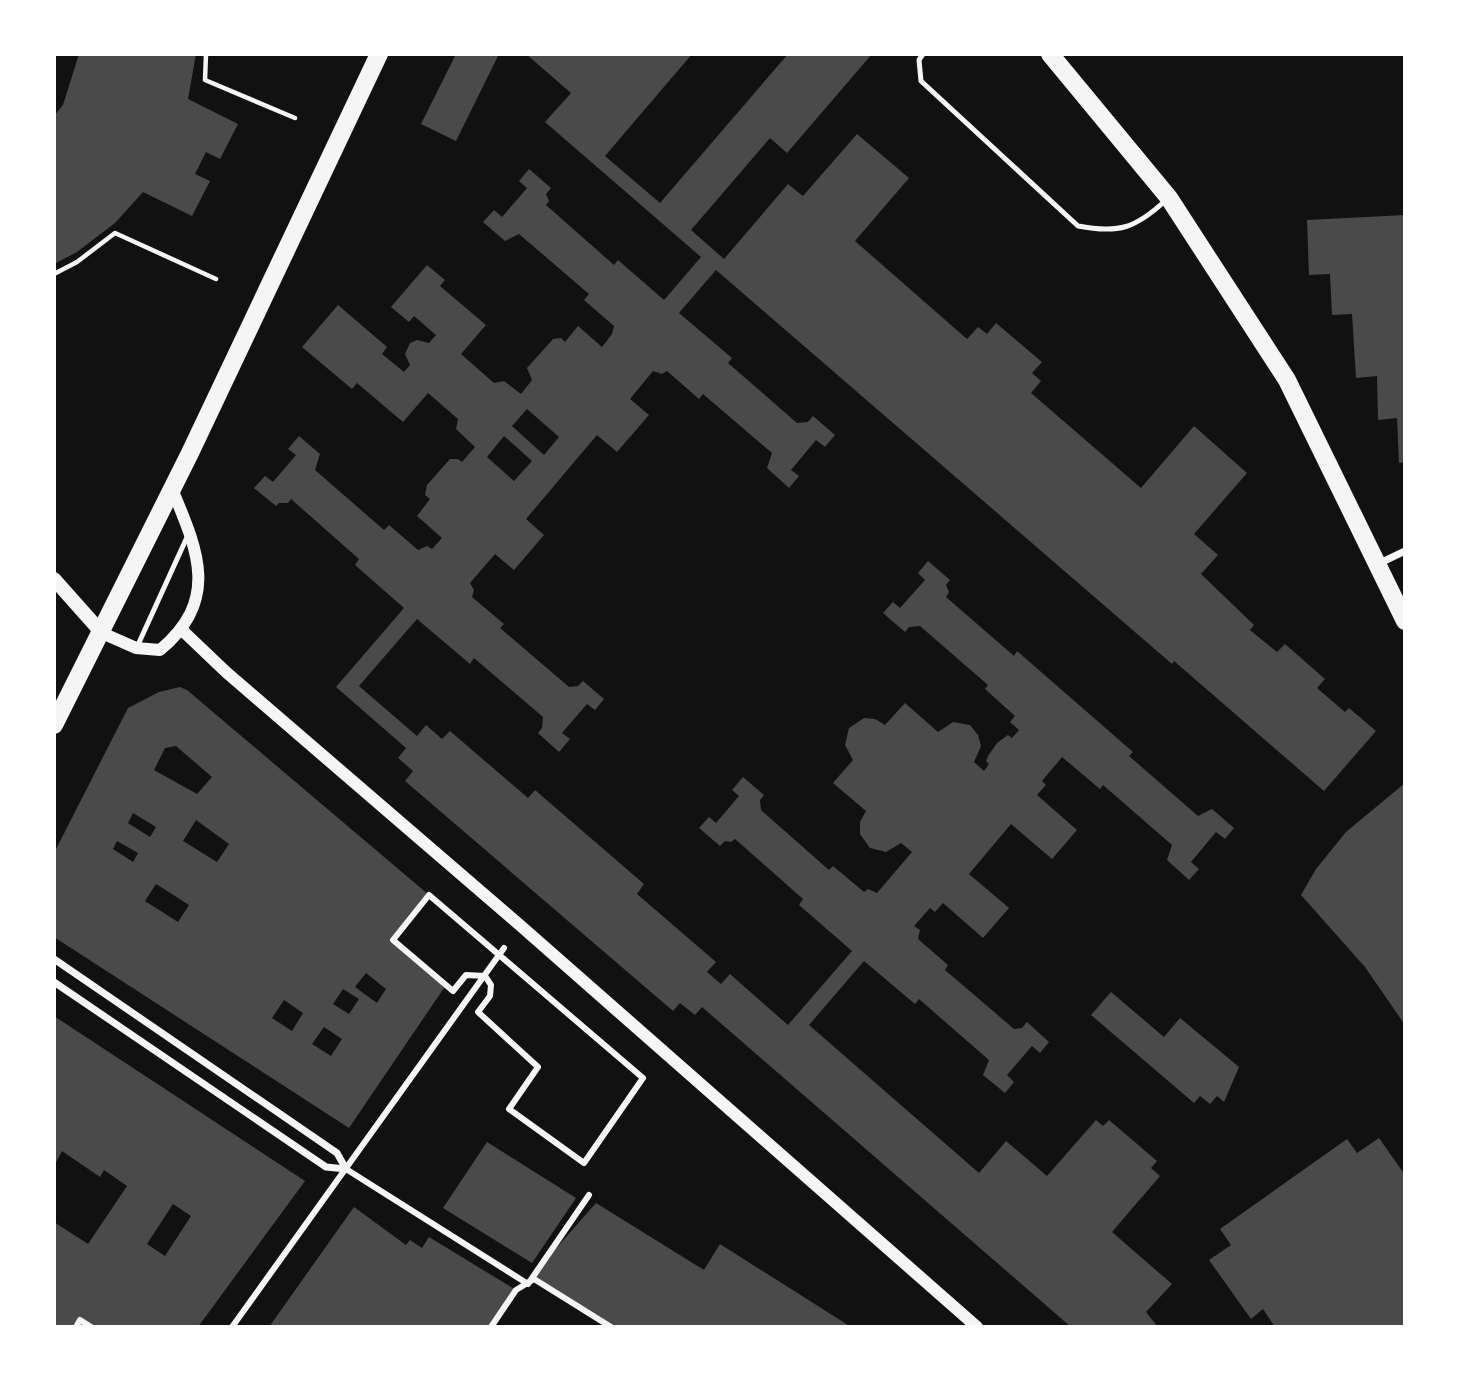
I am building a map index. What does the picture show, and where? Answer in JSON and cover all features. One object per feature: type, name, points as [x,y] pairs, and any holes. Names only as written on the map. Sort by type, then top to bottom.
[{"type":"main road","points":[[54,726],[172,489],[379,54]]},
{"type":"main road","points":[[1050,54],[1169,198],[1287,380],[1405,621]]},
{"type":"main road","points":[[54,579],[102,633]]},
{"type":"street","points":[[102,633],[136,648],[160,650],[183,631],[200,585],[196,547],[172,489]]},
{"type":"street","points":[[1377,564],[1405,551]]},
{"type":"street","points":[[183,631],[226,672],[532,936],[976,1327]]},
{"type":"street","points":[[429,895],[502,951],[643,1078],[584,1163],[509,1109],[538,1067],[478,1012],[490,996],[491,985],[485,976],[466,975],[453,991],[393,940],[429,895]]},
{"type":"street","points":[[232,1327],[502,951]]},
{"type":"street","points":[[54,959],[337,1153],[346,1168],[528,1284]]},
{"type":"street","points":[[54,982],[326,1167],[346,1168]]},
{"type":"street","points":[[528,1284],[589,1195]]},
{"type":"street","points":[[491,1327],[516,1290],[534,1279],[611,1327]]},
{"type":"street","points":[[76,1327],[80,1320],[91,1327]]},
{"type":"lane","points":[[923,54],[919,60],[921,81],[1078,226],[1107,231],[1133,225],[1147,218],[1169,198]]},
{"type":"lane","points":[[136,648],[190,532]]},
{"type":"path","points":[[206,54],[205,80],[295,118]]},
{"type":"path","points":[[54,274],[77,262],[115,233],[216,279]]},
{"type":"building","points":[[79,54],[196,54],[188,99],[238,124],[220,159],[206,152],[195,174],[210,181],[192,216],[143,192],[115,223],[77,252],[54,264],[54,116],[63,105]]},
{"type":"building","points":[[456,54],[499,54],[456,141],[421,124]]},
{"type":"building","points":[[526,54],[692,54],[605,156],[660,203],[788,54],[872,54],[787,153],[770,138],[691,230],[724,259],[788,184],[803,196],[857,134],[909,178],[855,241],[967,339],[978,327],[987,334],[996,323],[1042,362],[1032,373],[1041,381],[1031,393],[1141,488],[1194,426],[1247,473],[1194,534],[1218,555],[1201,574],[1254,625],[1250,630],[1277,652],[1285,644],[1325,679],[1317,688],[1345,712],[1349,708],[1376,731],[1324,791],[1174,661],[1172,664],[716,270],[679,313],[732,358],[728,363],[797,423],[808,422],[813,416],[835,435],[825,447],[816,440],[791,470],[799,476],[789,488],[767,468],[772,453],[703,394],[699,399],[667,371],[662,374],[653,371],[630,399],[649,415],[617,452],[597,435],[526,519],[544,535],[514,570],[495,554],[470,583],[474,590],[472,597],[504,624],[500,628],[569,687],[578,686],[583,681],[604,699],[595,710],[587,704],[562,733],[570,739],[559,752],[538,733],[542,728],[543,717],[474,658],[470,664],[417,619],[359,686],[417,736],[426,725],[442,739],[450,731],[528,798],[535,790],[644,884],[637,894],[716,962],[707,972],[721,984],[730,974],[788,1025],[852,951],[799,905],[803,899],[735,839],[731,842],[725,841],[720,846],[699,828],[709,817],[716,823],[739,796],[732,790],[743,777],[764,795],[760,800],[761,810],[829,870],[833,866],[864,892],[868,889],[877,893],[912,852],[901,843],[886,852],[870,848],[860,834],[860,822],[866,811],[833,783],[853,760],[845,745],[849,728],[864,718],[875,719],[885,725],[905,703],[938,732],[953,722],[970,725],[978,735],[981,746],[974,762],[984,771],[989,764],[986,761],[988,756],[997,743],[1008,735],[1012,738],[1019,730],[1010,722],[1015,716],[985,689],[988,685],[920,626],[909,627],[905,632],[883,613],[893,602],[900,608],[925,580],[918,573],[928,561],[950,580],[946,585],[949,592],[946,597],[1014,656],[1017,651],[1133,752],[1129,756],[1198,816],[1212,809],[1234,828],[1225,839],[1216,832],[1191,862],[1199,869],[1189,880],[1167,860],[1172,845],[1103,785],[1100,789],[1062,757],[1042,781],[1046,785],[1037,795],[1077,830],[1052,859],[1011,824],[969,874],[1009,908],[983,938],[943,903],[935,912],[930,908],[914,926],[920,930],[918,939],[948,965],[945,970],[1014,1029],[1022,1028],[1027,1022],[1049,1042],[1040,1053],[1032,1046],[1007,1075],[1014,1082],[1005,1093],[983,1075],[989,1060],[919,999],[915,1004],[864,961],[809,1025],[979,1173],[1006,1141],[1047,1176],[1096,1120],[1103,1126],[1109,1120],[1157,1161],[1151,1168],[1160,1176],[1112,1232],[1172,1284],[1146,1312],[1158,1327],[1071,1327],[702,1007],[695,1015],[680,1003],[673,1011],[405,781],[413,771],[398,758],[406,748],[336,687],[404,608],[355,565],[359,559],[291,499],[288,503],[279,503],[276,506],[254,488],[265,476],[273,482],[296,455],[288,449],[299,436],[320,454],[315,470],[384,530],[389,525],[418,550],[427,546],[432,549],[442,538],[417,516],[430,499],[425,495],[427,485],[450,459],[462,462],[475,447],[456,429],[458,419],[428,393],[403,422],[357,383],[352,389],[302,347],[338,305],[387,347],[382,354],[404,372],[410,365],[405,354],[410,343],[417,340],[429,343],[436,335],[414,316],[409,322],[391,307],[427,265],[445,280],[440,286],[486,325],[461,354],[494,383],[504,381],[521,394],[532,380],[527,368],[553,339],[561,338],[565,342],[578,326],[602,347],[612,334],[614,326],[584,300],[589,294],[519,234],[505,241],[483,222],[494,210],[502,217],[527,188],[519,181],[529,169],[551,188],[546,194],[549,201],[546,205],[614,265],[618,260],[664,300],[701,257],[545,122],[571,93]],"holes":[[[527,409],[559,437],[544,455],[512,426]],[[504,436],[532,461],[514,481],[487,457]]]},
{"type":"building","points":[[1405,215],[1405,462],[1399,463],[1397,418],[1378,420],[1377,376],[1356,378],[1352,314],[1332,315],[1330,274],[1309,275],[1307,220]]},
{"type":"building","points":[[180,687],[187,690],[429,895],[393,940],[446,985],[349,1128],[54,937],[54,853],[128,708],[159,692]],"holes":[[[176,746],[212,777],[197,794],[154,770],[165,748]],[[133,813],[156,827],[150,837],[128,823]],[[196,820],[229,844],[217,862],[183,841]],[[117,841],[138,853],[133,862],[113,849]],[[156,884],[189,905],[178,922],[145,901]],[[366,973],[386,989],[377,1003],[355,987]],[[343,989],[359,999],[349,1014],[333,1004]],[[284,1000],[303,1013],[292,1031],[272,1018]],[[324,1027],[342,1039],[331,1056],[312,1044]]]},
{"type":"building","points":[[1405,783],[1405,1025],[1365,967],[1301,895],[1316,869],[1346,832]]},
{"type":"building","points":[[1111,992],[1164,1037],[1180,1018],[1239,1067],[1224,1102],[1217,1096],[1210,1104],[1200,1096],[1194,1103],[1091,1015]]},
{"type":"building","points":[[54,1016],[305,1181],[198,1327],[91,1327],[80,1320],[76,1327],[54,1327],[54,1222],[88,1244],[127,1186],[104,1170],[100,1177],[62,1151],[54,1166]],"holes":[[[173,1204],[191,1216],[165,1256],[147,1244]]]},
{"type":"building","points":[[1379,1138],[1405,1175],[1405,1327],[1275,1327],[1263,1309],[1251,1319],[1209,1260],[1231,1245],[1220,1229],[1347,1139],[1357,1153]]},
{"type":"building","points":[[487,1142],[576,1198],[532,1263],[443,1208]]},
{"type":"building","points":[[596,1203],[704,1270],[720,1244],[851,1327],[611,1327],[534,1279],[543,1263]]},
{"type":"building","points":[[354,1207],[406,1245],[410,1240],[422,1248],[429,1237],[516,1290],[491,1327],[269,1327]]}]
